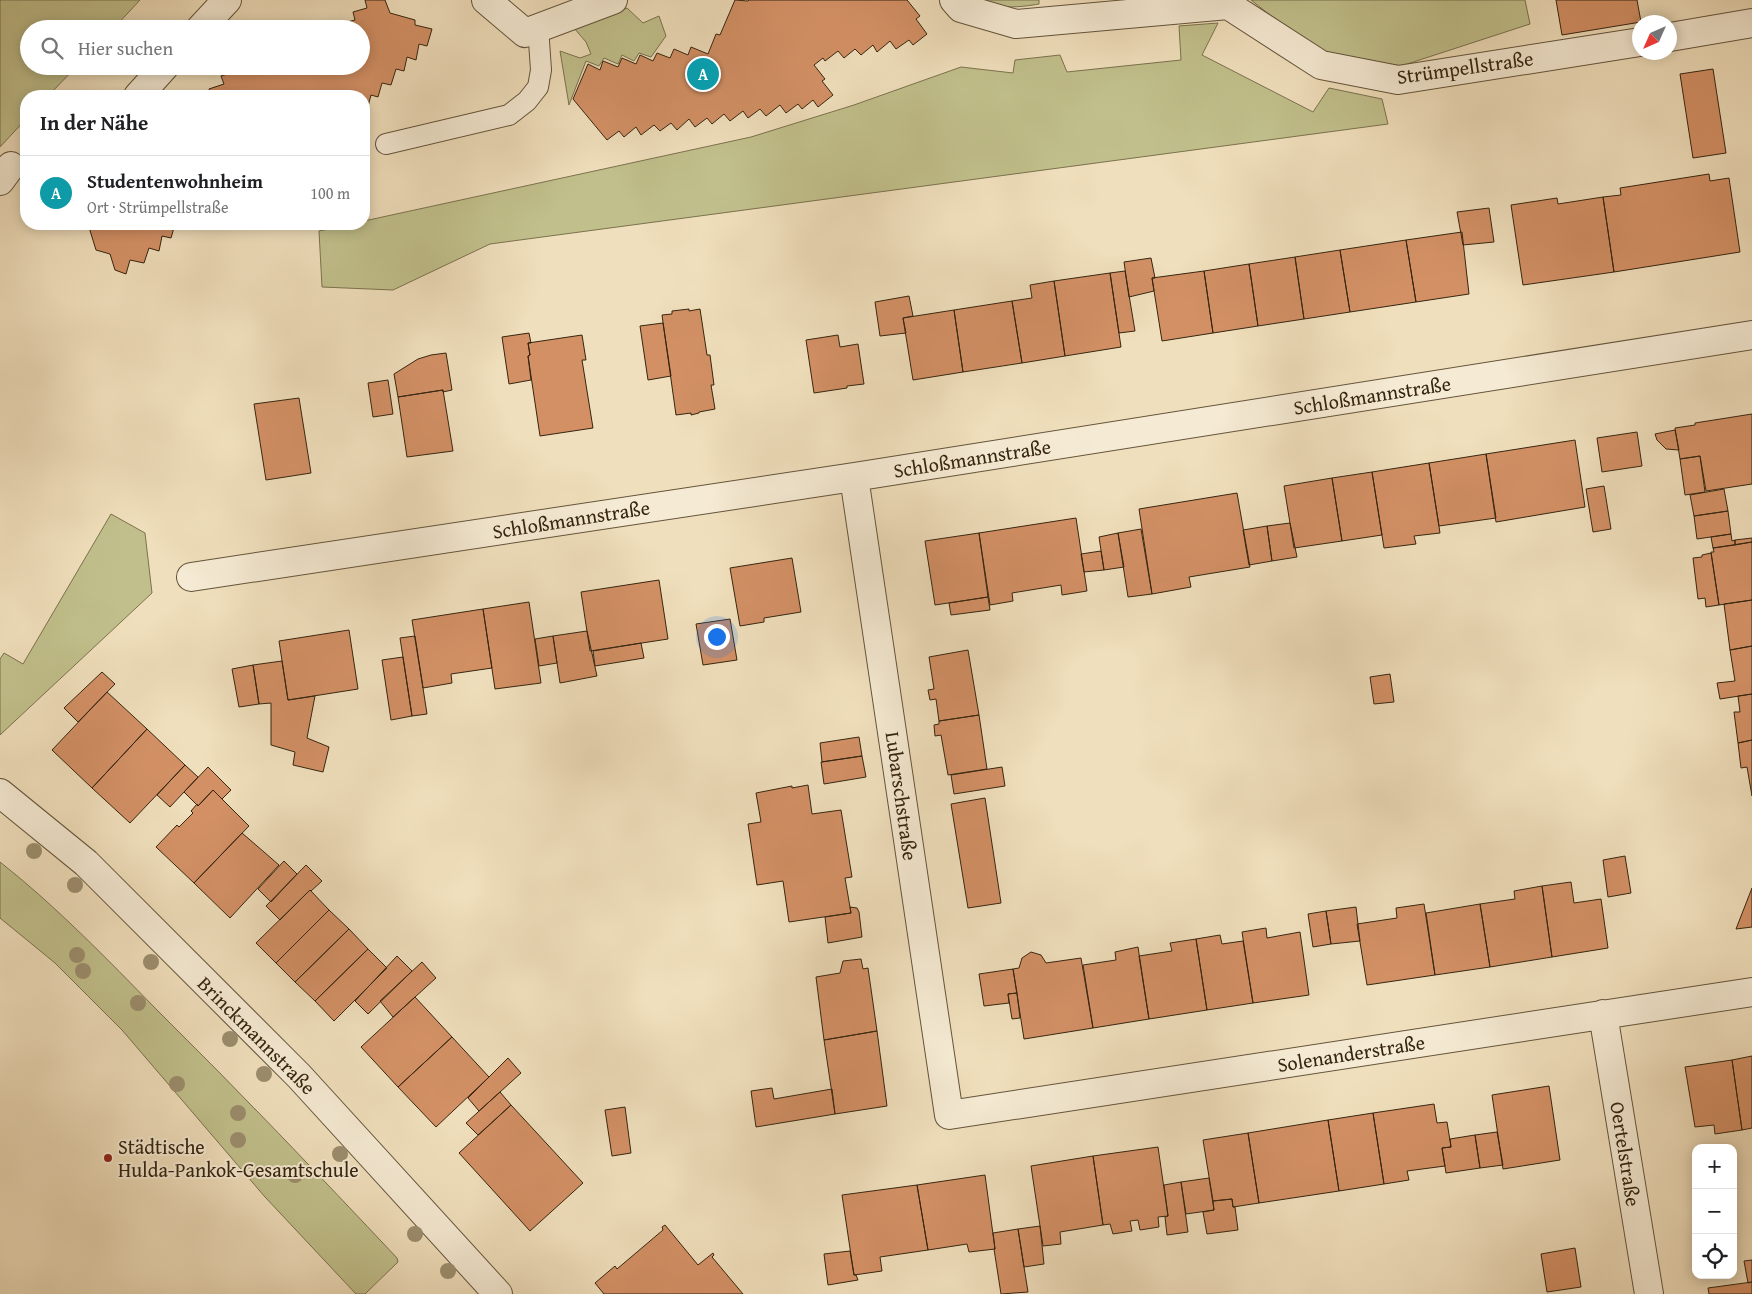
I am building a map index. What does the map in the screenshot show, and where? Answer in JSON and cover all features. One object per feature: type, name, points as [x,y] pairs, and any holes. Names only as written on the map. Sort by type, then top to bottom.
[{"type":"street","points":[[208,20],[227,0]]},
{"type":"street","points":[[486,0],[525,33],[613,0]]},
{"type":"street","name":"Strümpellstraße","points":[[954,0],[961,8],[1016,24],[1088,9],[1228,5],[1321,65],[1398,80],[1632,43]]},
{"type":"street","points":[[1677,36],[1752,23]]},
{"type":"street","points":[[144,90],[158,75]]},
{"type":"street","name":"Schloßmannstraße","points":[[191,577],[854,477],[1752,335]]},
{"type":"street","name":"Lubarschstraße","points":[[854,477],[949,1115]]},
{"type":"street","name":"Brinckmannstraße","points":[[0,794],[86,863],[299,1076],[498,1294]]},
{"type":"street","name":"Solenanderstraße","points":[[949,1115],[1752,992]]},
{"type":"street","name":"Oertelstraße","points":[[1604,1014],[1649,1294]]},
{"type":"lane","points":[[386,144],[508,116],[527,101],[538,87],[541,70],[538,27]]},
{"type":"shaded area","points":[[0,0],[140,0],[121,20],[20,20],[20,75],[68,75],[54,90],[20,90],[20,125],[0,147]]},
{"type":"shaded area","points":[[982,0],[1039,0],[1039,4],[1018,7],[1003,6]]},
{"type":"shaded area","points":[[1251,0],[1525,0],[1530,24],[1401,66],[1314,50]]},
{"type":"shaded area","points":[[627,8],[643,23],[659,16],[666,36],[651,57],[639,53],[634,61],[622,55],[618,64],[604,58],[599,66],[586,61],[569,105],[560,51],[580,58],[591,54],[586,42],[574,28]]},
{"type":"shaded area","points":[[1218,23],[1202,55],[1313,112],[1329,88],[1382,99],[1388,124],[490,244],[393,290],[322,287],[319,231],[370,230],[370,220],[751,137],[854,105],[961,67],[1013,73],[1015,60],[1060,55],[1067,72],[1181,60],[1179,26]]},
{"type":"shaded area","points":[[111,514],[145,533],[152,593],[0,735],[0,659],[4,653],[23,664]]},
{"type":"shaded area","points":[[0,862],[100,952],[248,1102],[397,1258],[398,1262],[365,1294],[356,1294],[265,1197],[122,1030],[55,963],[0,918]]},
{"type":"building","points":[[365,0],[385,0],[390,13],[415,20],[415,25],[432,29],[427,46],[419,44],[416,60],[407,57],[404,71],[396,69],[391,85],[382,83],[378,97],[371,95],[370,99],[370,90],[209,89],[224,84],[221,76],[224,75],[370,75],[370,20],[355,20],[353,12],[367,8]]},
{"type":"building","points":[[735,0],[907,0],[920,16],[916,19],[927,34],[913,45],[909,40],[896,49],[890,41],[877,52],[873,45],[861,55],[855,49],[844,58],[838,51],[825,61],[823,58],[814,65],[825,79],[822,81],[833,95],[818,107],[813,100],[802,109],[798,104],[786,113],[780,105],[766,116],[760,109],[748,118],[743,111],[730,121],[724,114],[712,124],[707,118],[695,127],[689,119],[677,130],[671,123],[660,131],[654,125],[641,135],[636,127],[624,137],[619,131],[607,140],[573,99],[588,64],[600,70],[603,61],[618,67],[622,58],[636,64],[640,55],[653,61],[657,53],[670,58],[674,49],[688,55],[691,47],[708,54],[716,34],[720,35]]},
{"type":"building","points":[[1556,0],[1637,0],[1640,15],[1632,15],[1632,23],[1562,35]]},
{"type":"building","points":[[1713,69],[1726,153],[1693,158],[1680,74]]},
{"type":"building","points":[[1709,174],[1710,181],[1729,178],[1740,252],[1614,272],[1603,197],[1621,195],[1620,188]]},
{"type":"building","points":[[1603,197],[1614,272],[1523,285],[1511,205],[1557,198],[1558,204]]},
{"type":"building","points":[[1489,208],[1494,242],[1463,245],[1457,212]]},
{"type":"building","points":[[90,230],[173,230],[171,238],[162,236],[159,251],[149,248],[144,263],[130,260],[126,274],[115,270],[110,254],[96,250]]},
{"type":"building","points":[[1462,232],[1469,294],[1416,302],[1406,240]]},
{"type":"building","points":[[1406,240],[1416,302],[1350,312],[1340,250]]},
{"type":"building","points":[[1340,250],[1350,312],[1304,319],[1295,257]]},
{"type":"building","points":[[1295,257],[1304,319],[1258,326],[1249,264]]},
{"type":"building","points":[[1151,258],[1155,278],[1152,278],[1154,291],[1129,297],[1124,262]]},
{"type":"building","points":[[1249,264],[1258,326],[1213,333],[1204,271]]},
{"type":"building","points":[[1125,271],[1135,331],[1119,333],[1110,273]]},
{"type":"building","points":[[1204,271],[1213,333],[1162,341],[1152,278]]},
{"type":"building","points":[[1110,273],[1121,347],[1065,356],[1054,281]]},
{"type":"building","points":[[1054,281],[1065,356],[1022,363],[1012,301],[1032,298],[1030,285]]},
{"type":"building","points":[[909,296],[913,316],[903,318],[906,333],[880,336],[875,302]]},
{"type":"building","points":[[1012,301],[1022,363],[963,372],[954,310]]},
{"type":"building","points":[[689,309],[689,311],[700,309],[707,355],[710,355],[714,385],[711,385],[715,409],[691,415],[691,413],[676,415],[662,315],[672,314],[672,311]]},
{"type":"building","points":[[954,310],[963,372],[913,380],[903,318]]},
{"type":"building","points":[[663,323],[671,376],[648,380],[640,326]]},
{"type":"building","points":[[529,333],[531,343],[528,343],[530,355],[528,356],[531,380],[509,384],[502,337]]},
{"type":"building","points":[[582,335],[586,360],[582,360],[593,428],[540,436],[528,356],[530,355],[528,343]]},
{"type":"building","points":[[838,335],[840,347],[858,344],[864,384],[814,393],[806,340]]},
{"type":"building","points":[[446,353],[452,390],[398,397],[394,374],[418,359]]},
{"type":"building","points":[[388,380],[393,414],[373,417],[368,383]]},
{"type":"building","points":[[443,390],[453,451],[407,457],[398,397]]},
{"type":"building","points":[[299,398],[311,473],[266,480],[254,404]]},
{"type":"building","points":[[1752,414],[1752,484],[1706,491],[1700,456],[1680,459],[1675,428]]},
{"type":"building","points":[[1675,430],[1679,450],[1666,449],[1657,440],[1655,434]]},
{"type":"building","points":[[1637,432],[1642,466],[1602,472],[1597,438]]},
{"type":"building","points":[[1575,440],[1585,507],[1496,522],[1486,454]]},
{"type":"building","points":[[1486,454],[1496,518],[1439,526],[1429,463]]},
{"type":"building","points":[[1700,456],[1705,492],[1685,495],[1680,459]]},
{"type":"building","points":[[1429,463],[1440,533],[1414,536],[1416,544],[1384,548],[1372,472]]},
{"type":"building","points":[[1372,472],[1382,535],[1342,541],[1332,478]]},
{"type":"building","points":[[1332,478],[1342,541],[1294,548],[1284,486]]},
{"type":"building","points":[[1604,486],[1611,529],[1593,532],[1586,489]]},
{"type":"building","points":[[1724,489],[1728,511],[1694,516],[1690,495]]},
{"type":"building","points":[[1237,493],[1250,567],[1189,577],[1191,587],[1152,594],[1139,509]]},
{"type":"building","points":[[1728,511],[1731,534],[1697,539],[1694,516]]},
{"type":"building","points":[[1076,518],[1087,591],[1062,595],[1061,585],[1012,593],[1013,601],[990,605],[979,533]]},
{"type":"building","points":[[1290,523],[1297,557],[1272,561],[1267,526]]},
{"type":"building","points":[[1267,526],[1272,561],[1249,565],[1243,530]]},
{"type":"building","points":[[1141,529],[1152,594],[1128,597],[1118,533]]},
{"type":"building","points":[[979,533],[988,597],[935,605],[925,541]]},
{"type":"building","points":[[1118,533],[1124,567],[1104,570],[1099,537]]},
{"type":"building","points":[[1731,534],[1732,541],[1735,540],[1735,545],[1713,548],[1711,537]]},
{"type":"building","points":[[1752,538],[1752,542],[1735,545],[1735,540]]},
{"type":"building","points":[[1752,542],[1752,600],[1719,605],[1711,552],[1714,552],[1713,548]]},
{"type":"building","points":[[1101,551],[1104,570],[1084,572],[1081,554]]},
{"type":"building","points":[[1711,553],[1719,605],[1706,607],[1705,598],[1698,599],[1693,558]]},
{"type":"building","points":[[792,558],[801,612],[764,618],[764,622],[740,626],[730,568]]},
{"type":"building","points":[[659,580],[668,639],[590,651],[581,592]]},
{"type":"building","points":[[988,597],[990,610],[951,615],[949,603]]},
{"type":"building","points":[[1752,600],[1752,646],[1730,650],[1724,604]]},
{"type":"building","points":[[529,602],[541,683],[495,689],[483,609]]},
{"type":"building","points":[[483,609],[492,668],[451,674],[452,683],[423,688],[412,620]]},
{"type":"building","points":[[730,619],[737,660],[703,665],[696,624]]},
{"type":"building","points":[[349,630],[358,689],[288,700],[279,641]]},
{"type":"building","points":[[587,631],[597,676],[560,683],[553,636]]},
{"type":"building","points":[[415,636],[427,714],[412,716],[400,638]]},
{"type":"building","points":[[553,636],[557,663],[539,666],[535,639]]},
{"type":"building","points":[[641,643],[644,658],[595,666],[593,651]]},
{"type":"building","points":[[1752,646],[1752,694],[1720,699],[1717,683],[1735,681],[1730,650]]},
{"type":"building","points":[[968,650],[979,715],[939,721],[936,699],[930,700],[928,690],[934,689],[929,657]]},
{"type":"building","points":[[403,657],[412,716],[391,720],[382,660]]},
{"type":"building","points":[[282,661],[288,700],[315,696],[307,738],[329,747],[323,772],[293,765],[295,752],[271,745],[271,703],[259,704],[253,665]]},
{"type":"building","points":[[253,665],[259,704],[239,707],[232,669]]},
{"type":"building","points":[[102,672],[115,684],[78,722],[64,708]]},
{"type":"building","points":[[1390,674],[1394,702],[1374,704],[1370,677]]},
{"type":"building","points":[[107,692],[147,729],[92,788],[52,750]]},
{"type":"building","points":[[1752,694],[1752,740],[1738,743],[1734,712],[1740,712],[1738,696]]},
{"type":"building","points":[[979,715],[987,769],[948,775],[941,735],[935,736],[934,725],[939,724],[939,721]]},
{"type":"building","points":[[147,729],[185,765],[130,823],[92,788]]},
{"type":"building","points":[[859,737],[862,756],[822,762],[820,743]]},
{"type":"building","points":[[1752,740],[1752,796],[1747,767],[1741,768],[1738,743]]},
{"type":"building","points":[[862,756],[866,777],[824,784],[821,762]]},
{"type":"building","points":[[185,765],[198,777],[170,807],[157,795]]},
{"type":"building","points":[[208,767],[231,790],[222,799],[213,790],[198,806],[184,792]]},
{"type":"building","points":[[1002,767],[1005,786],[954,794],[951,775]]},
{"type":"building","points":[[808,785],[812,814],[841,810],[852,877],[845,878],[851,913],[789,922],[783,881],[757,885],[748,824],[761,822],[756,793]]},
{"type":"building","points":[[213,790],[249,826],[194,883],[156,847],[177,825],[179,827],[193,813],[191,811],[197,804],[198,806]]},
{"type":"building","points":[[985,798],[1001,903],[968,908],[951,804]]},
{"type":"building","points":[[242,833],[279,865],[230,918],[194,883]]},
{"type":"building","points":[[1625,856],[1631,893],[1608,897],[1603,860]]},
{"type":"building","points":[[284,861],[297,874],[271,902],[258,889]]},
{"type":"building","points":[[306,865],[322,881],[310,890],[280,920],[266,906]]},
{"type":"building","points":[[1571,882],[1574,903],[1601,899],[1608,948],[1552,957],[1542,886]]},
{"type":"building","points":[[1542,886],[1552,957],[1490,967],[1480,904],[1515,899],[1514,891]]},
{"type":"building","points":[[1752,888],[1752,927],[1736,929]]},
{"type":"building","points":[[310,890],[329,910],[276,963],[256,943]]},
{"type":"building","points":[[1424,904],[1435,975],[1367,985],[1357,924],[1397,918],[1396,908]]},
{"type":"building","points":[[1480,904],[1490,967],[1435,975],[1426,913]]},
{"type":"building","points":[[850,907],[857,908],[859,912],[862,937],[828,943],[825,917],[851,913]]},
{"type":"building","points":[[1356,907],[1360,941],[1331,944],[1326,911]]},
{"type":"building","points":[[329,910],[349,929],[295,982],[276,963]]},
{"type":"building","points":[[1326,911],[1331,944],[1313,947],[1308,914]]},
{"type":"building","points":[[1266,928],[1267,938],[1300,932],[1309,995],[1253,1003],[1242,932]]},
{"type":"building","points":[[349,929],[368,949],[315,1001],[295,982]]},
{"type":"building","points":[[1220,935],[1222,944],[1243,941],[1253,1003],[1207,1010],[1196,939]]},
{"type":"building","points":[[1196,939],[1207,1010],[1149,1019],[1139,956],[1172,951],[1170,943]]},
{"type":"building","points":[[1138,947],[1149,1019],[1093,1028],[1083,965],[1116,960],[1115,952]]},
{"type":"building","points":[[368,949],[387,968],[334,1021],[315,1001]]},
{"type":"building","points":[[1031,952],[1041,955],[1046,963],[1081,958],[1093,1028],[1024,1039],[1013,969],[1019,968],[1022,958]]},
{"type":"building","points":[[397,956],[412,971],[368,1014],[355,1001]]},
{"type":"building","points":[[861,959],[863,969],[868,968],[877,1031],[824,1040],[816,977],[840,973],[843,961]]},
{"type":"building","points":[[422,962],[436,978],[393,1017],[380,1001]]},
{"type":"building","points":[[1013,969],[1017,993],[1008,994],[1009,1003],[984,1006],[979,974]]},
{"type":"building","points":[[1017,993],[1020,1018],[1012,1019],[1008,994]]},
{"type":"building","points":[[415,997],[452,1037],[398,1087],[361,1047]]},
{"type":"building","points":[[877,1031],[887,1106],[835,1114],[824,1040]]},
{"type":"building","points":[[452,1037],[489,1077],[436,1127],[398,1087]]},
{"type":"building","points":[[1752,1056],[1752,1128],[1742,1130],[1732,1060]]},
{"type":"building","points":[[508,1058],[521,1073],[479,1111],[468,1098]]},
{"type":"building","points":[[1732,1060],[1742,1130],[1715,1134],[1714,1125],[1695,1127],[1685,1067]]},
{"type":"building","points":[[1549,1086],[1560,1160],[1503,1169],[1492,1095]]},
{"type":"building","points":[[772,1088],[774,1099],[832,1089],[835,1114],[756,1127],[751,1091]]},
{"type":"building","points":[[500,1092],[511,1105],[478,1135],[466,1123]]},
{"type":"building","points":[[1434,1104],[1437,1123],[1447,1122],[1451,1147],[1442,1148],[1445,1166],[1407,1171],[1409,1180],[1384,1184],[1373,1113]]},
{"type":"building","points":[[511,1105],[583,1183],[530,1231],[459,1153]]},
{"type":"building","points":[[625,1107],[631,1153],[612,1156],[605,1110]]},
{"type":"building","points":[[1373,1113],[1384,1184],[1339,1191],[1328,1120]]},
{"type":"building","points":[[1328,1120],[1339,1191],[1259,1203],[1248,1133]]},
{"type":"building","points":[[1497,1132],[1503,1165],[1480,1168],[1475,1135]]},
{"type":"building","points":[[1248,1133],[1259,1203],[1233,1207],[1232,1199],[1213,1201],[1203,1140]]},
{"type":"building","points":[[1475,1135],[1480,1168],[1446,1173],[1442,1148],[1451,1147],[1450,1139]]},
{"type":"building","points":[[1158,1147],[1168,1216],[1158,1217],[1159,1227],[1140,1230],[1138,1220],[1130,1221],[1132,1231],[1113,1234],[1110,1224],[1103,1225],[1093,1156]]},
{"type":"building","points":[[1093,1156],[1103,1225],[1060,1232],[1061,1244],[1043,1246],[1031,1166]]},
{"type":"building","points":[[985,1175],[995,1249],[969,1252],[967,1244],[928,1250],[917,1185]]},
{"type":"building","points":[[1209,1178],[1214,1210],[1186,1214],[1181,1182]]},
{"type":"building","points":[[1181,1182],[1188,1232],[1167,1235],[1165,1217],[1168,1216],[1164,1185]]},
{"type":"building","points":[[917,1185],[928,1250],[880,1257],[882,1271],[854,1275],[842,1195]]},
{"type":"building","points":[[1232,1199],[1238,1230],[1207,1234],[1203,1212],[1214,1210],[1213,1201]]},
{"type":"building","points":[[665,1225],[698,1265],[713,1253],[712,1257],[743,1294],[604,1294],[595,1283],[615,1266],[617,1269],[663,1230],[662,1227]]},
{"type":"building","points":[[1040,1226],[1044,1264],[1024,1267],[1018,1229]]},
{"type":"building","points":[[1018,1229],[1028,1292],[1001,1294],[993,1233]]},
{"type":"building","points":[[1575,1248],[1581,1287],[1547,1292],[1541,1254]]},
{"type":"building","points":[[850,1251],[854,1275],[856,1275],[858,1280],[828,1285],[824,1254]]},
{"type":"building","points":[[1752,1260],[1752,1282],[1748,1283],[1744,1261]]},
{"type":"building","points":[[1752,1282],[1752,1294],[1709,1294],[1708,1288]]},
{"type":"place","name":"Studentenwohnheim","points":[[703,74]]},
{"type":"place","name":"Städtische Hulda-Pankok-Gesamtschule","points":[[108,1158]]}]
